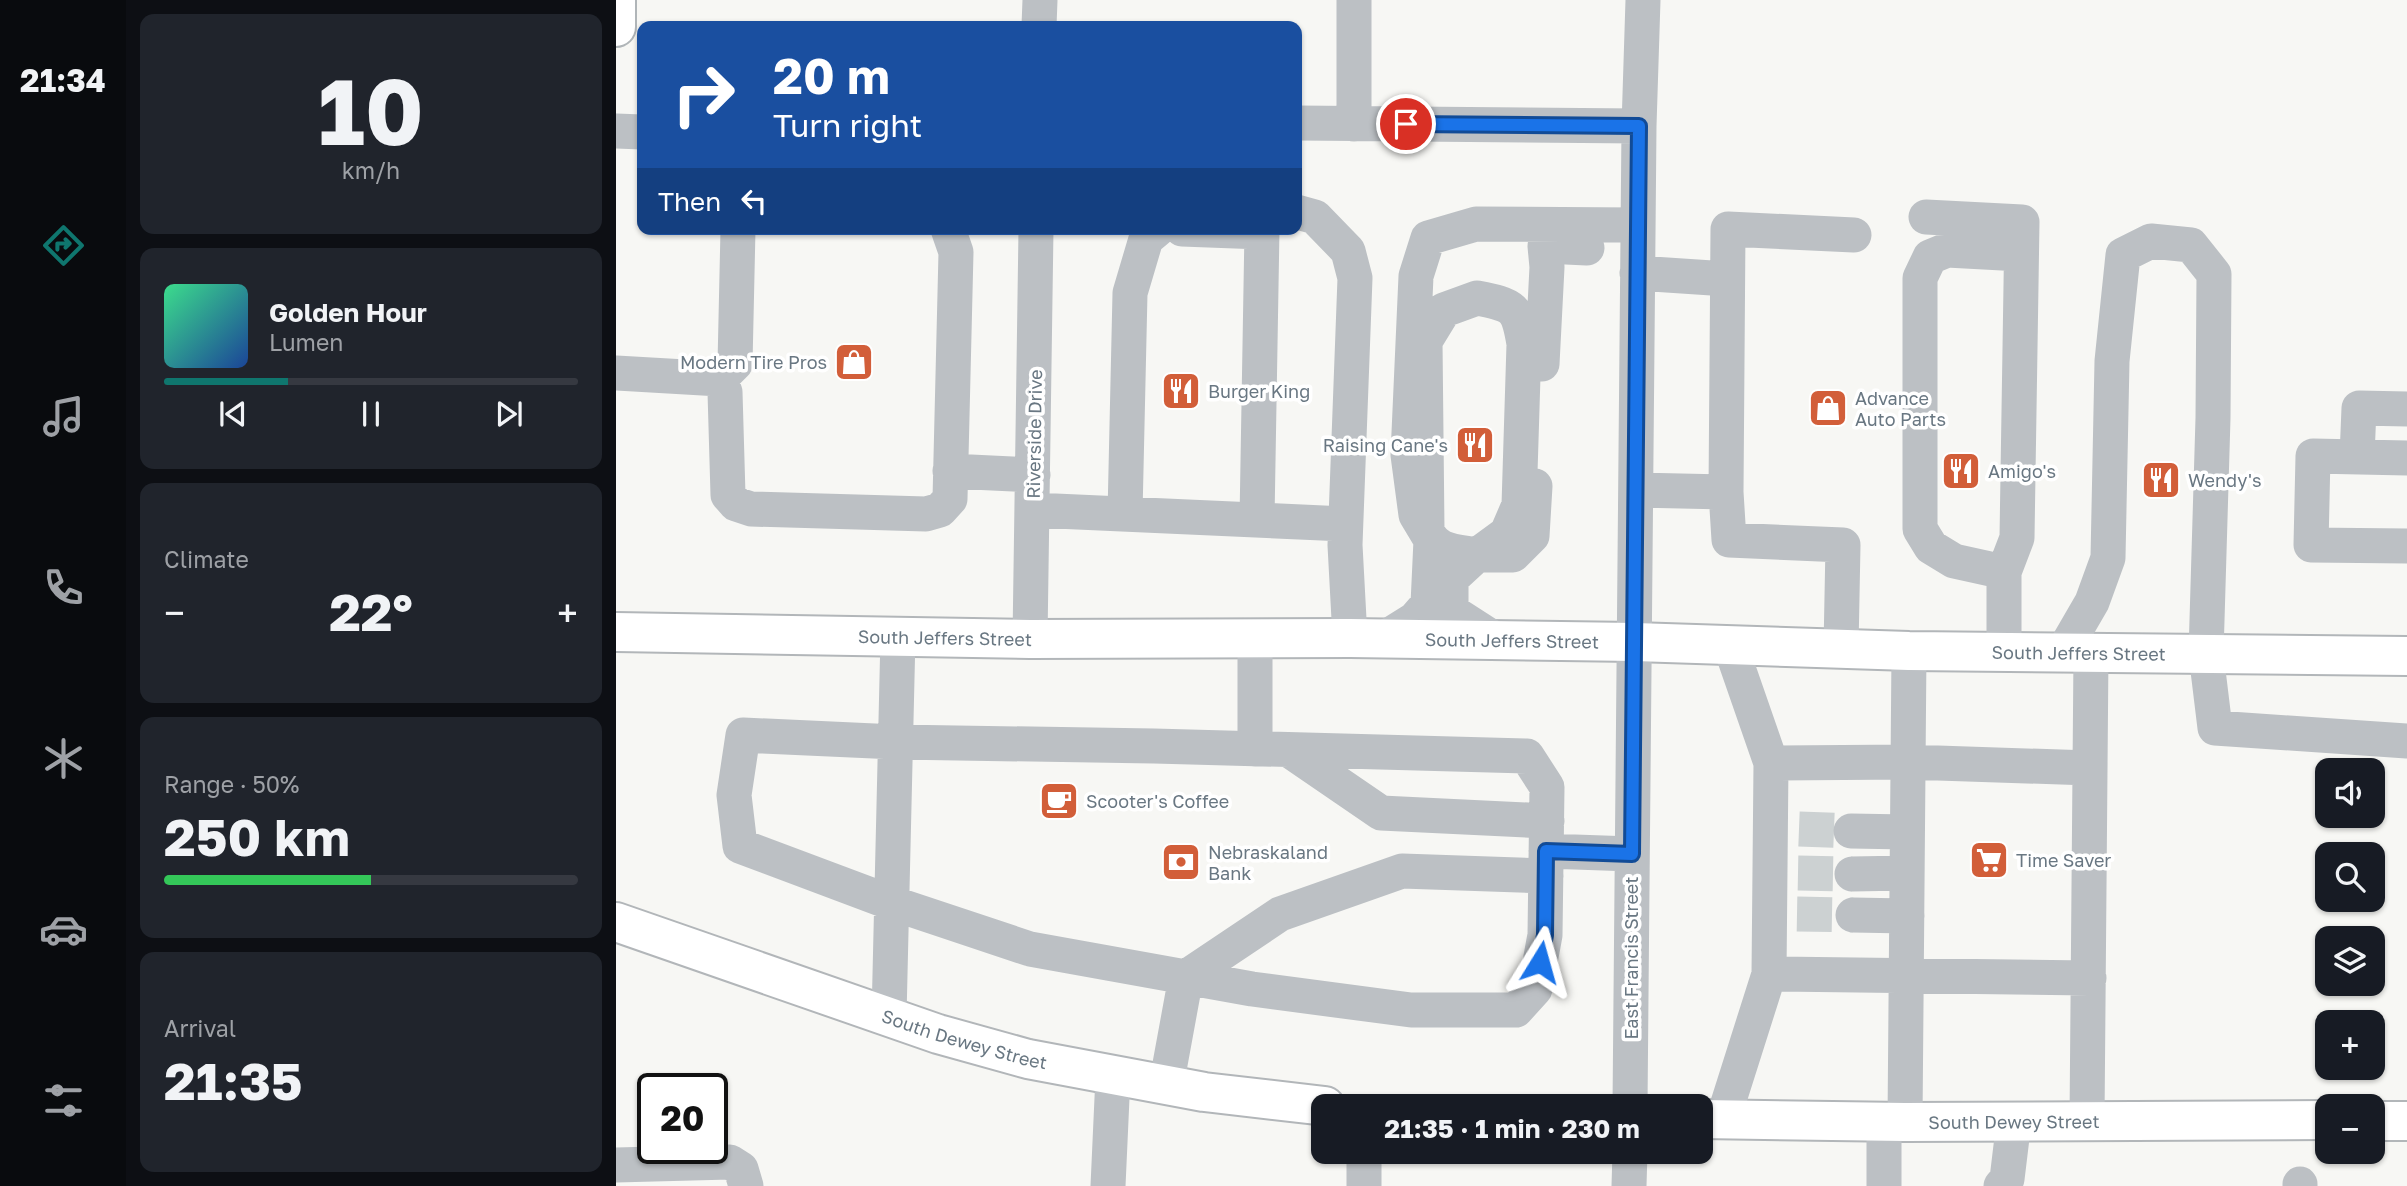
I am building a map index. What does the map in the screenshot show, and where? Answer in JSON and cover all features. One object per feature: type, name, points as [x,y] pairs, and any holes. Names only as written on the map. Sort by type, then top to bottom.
[{"type":"main road","points":[[616,0],[616,27]]},
{"type":"main road","name":"South Jeffers Street","points":[[616,632],[1030,639],[1496,640],[1909,651],[2407,656]]},
{"type":"main road","name":"South Dewey Street","points":[[616,922],[938,1034],[1028,1059],[1166,1086],[1311,1104]]},
{"type":"main road","name":"South Dewey Street","points":[[1713,1119],[1894,1122],[2315,1120]]},
{"type":"main road","points":[[2385,1121],[2407,1121]]},
{"type":"street","points":[[1040,0],[1040,21]]},
{"type":"street","points":[[1354,0],[1354,124]]},
{"type":"street","name":"East Francis Street","points":[[1630,1094],[1639,126],[1643,0]]},
{"type":"street","points":[[1302,123],[1639,126]]},
{"type":"street","points":[[616,131],[637,132]]},
{"type":"street","points":[[1302,213],[1315,217],[1348,251],[1355,278],[1345,524],[1367,639],[1415,619],[1428,604],[1431,540],[1427,530],[1425,341],[1444,310],[1477,298],[1505,303],[1520,318],[1524,344],[1519,505],[1507,533],[1451,579],[1451,611],[1496,640]]},
{"type":"street","points":[[1926,217],[2022,222],[2017,538],[2004,572],[2004,652]]},
{"type":"street","points":[[1536,235],[1547,267],[1532,536],[1513,555],[1477,555],[1440,548],[1431,540],[1416,514],[1408,455],[1416,276],[1428,238],[1476,224],[1638,249],[1727,279]]},
{"type":"street","points":[[1841,648],[1843,545],[1729,540],[1726,492],[1728,229],[1854,235]]},
{"type":"street","points":[[616,373],[720,379],[736,363],[738,235]]},
{"type":"street","points":[[720,379],[725,392],[728,495],[736,504],[751,509],[926,514],[940,510],[950,499],[956,251],[950,235]]},
{"type":"street","name":"Riverside Drive","points":[[1030,639],[1036,235]]},
{"type":"street","points":[[1125,514],[1130,293],[1146,239],[1151,235]]},
{"type":"street","points":[[1257,520],[1262,235]]},
{"type":"street","points":[[2087,1121],[2091,768],[2077,652],[2108,558],[2112,361],[2123,255],[2151,241],[2191,245],[2214,274],[2206,654],[2215,728],[2407,741]]},
{"type":"street","points":[[2004,572],[1954,561],[1931,547],[1920,529],[1920,278],[1930,257],[1947,250],[2021,254]]},
{"type":"street","points":[[2357,457],[2359,408],[2407,409]]},
{"type":"street","points":[[2407,458],[2313,456],[2311,545],[2407,546]]},
{"type":"street","points":[[950,471],[1033,475]]},
{"type":"street","points":[[1636,490],[1726,492]]},
{"type":"street","points":[[1032,510],[1345,524]]},
{"type":"street","points":[[889,1017],[898,636]]},
{"type":"street","points":[[1255,639],[1255,749]]},
{"type":"street","points":[[1713,1116],[1769,974],[1783,914],[1785,829],[1771,763],[1730,645]]},
{"type":"street","points":[[1884,1186],[1894,1122],[1906,975],[1909,651]]},
{"type":"street","points":[[743,736],[896,742],[1255,749],[1527,757],[1547,787],[1545,935],[1535,989],[1516,1010],[1411,1010],[1252,989],[1030,948],[892,904],[740,846],[734,795],[743,736]]},
{"type":"street","points":[[1289,750],[1381,813],[1546,849],[1632,854]]},
{"type":"street","points":[[1771,763],[1908,762],[2091,768]]},
{"type":"street","points":[[1851,831],[1907,832]]},
{"type":"street","points":[[1166,1086],[1186,977],[1280,914],[1402,871],[1546,849]]},
{"type":"street","points":[[1852,874],[1907,873]]},
{"type":"street","points":[[1853,915],[1907,916]]},
{"type":"street","points":[[1769,974],[2089,978]]},
{"type":"street","points":[[1108,1186],[1113,1076]]},
{"type":"street","points":[[2001,1186],[2007,1179],[2014,1121]]},
{"type":"street","points":[[616,1164],[730,1162],[741,1169],[746,1186]]},
{"type":"street","points":[[1364,1164],[1364,1186]]},
{"type":"street","points":[[1629,1186],[1630,1164]]},
{"type":"tunnel","points":[[1799,829],[1851,831]]},
{"type":"tunnel","points":[[1798,873],[1852,874]]},
{"type":"tunnel","points":[[1797,914],[1853,915]]},
{"type":"place","name":"Modern Tire Pros","points":[[854,362]]},
{"type":"place","name":"Burger King","points":[[1181,391]]},
{"type":"place","name":"Advance Auto Parts","points":[[1828,408]]},
{"type":"place","name":"Raising Cane's","points":[[1475,445]]},
{"type":"place","name":"Amigo's","points":[[1961,471]]},
{"type":"place","name":"Wendy's","points":[[2161,480]]},
{"type":"place","name":"Scooter's Coffee","points":[[1059,801]]},
{"type":"place","name":"Time Saver","points":[[1989,860]]},
{"type":"place","name":"Nebraskaland Bank","points":[[1181,862]]},
{"type":"route","points":[[1406,124],[1639,126],[1632,854],[1546,851],[1545,935],[1540,962]]}]
